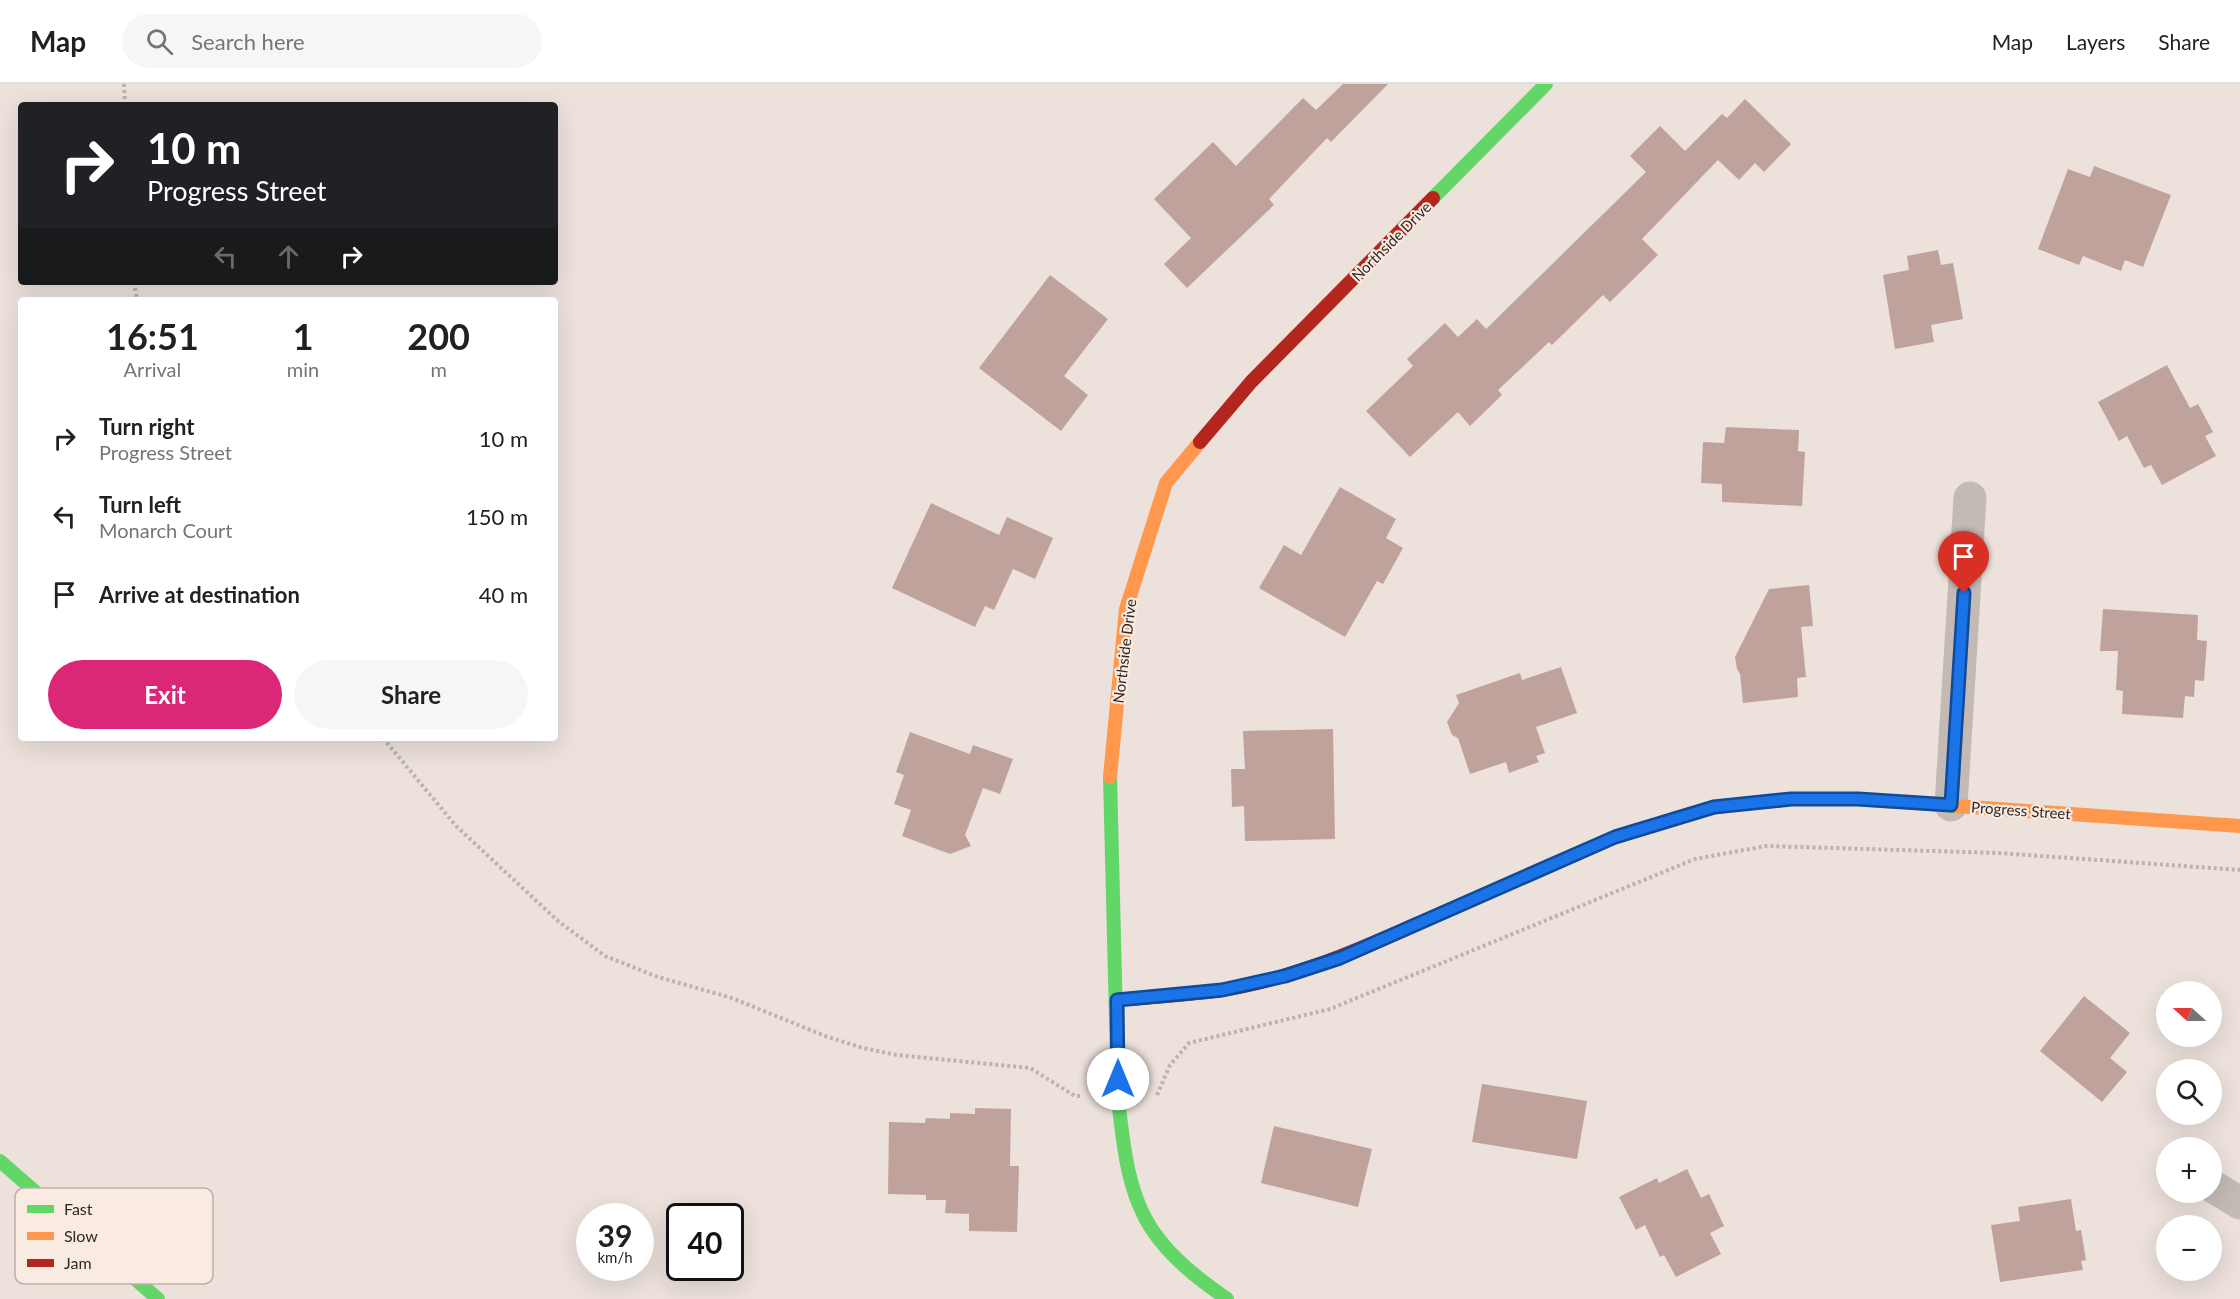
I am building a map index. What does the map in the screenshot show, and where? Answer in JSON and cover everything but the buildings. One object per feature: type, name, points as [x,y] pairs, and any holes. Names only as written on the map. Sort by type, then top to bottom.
[{"type":"main road","name":"Northside Drive","points":[[1227,1299],[1191,1273],[1154,1232],[1137,1200],[1123,1145],[1118,1098],[1110,776],[1126,609],[1166,483],[1251,382],[1546,84]]},
{"type":"main road","name":"Progress Street","points":[[1117,1000],[1222,990],[1285,976],[1340,958],[1615,837],[1714,807],[1791,799],[1858,799],[2240,826]]},
{"type":"main road","points":[[0,1161],[31,1188]]},
{"type":"main road","points":[[141,1284],[158,1299]]},
{"type":"street","points":[[1951,805],[1970,498]]},
{"type":"street","points":[[2222,1192],[2240,1203]]},
{"type":"path","points":[[124,84],[124,102]]},
{"type":"traffic: fast","points":[[1433,198],[1546,84]]},
{"type":"traffic: fast","points":[[1110,777],[1118,1098],[1128,1167],[1137,1200],[1153,1231],[1187,1268],[1227,1299]]},
{"type":"traffic: fast","points":[[1417,924],[1615,837],[1714,807],[1791,799],[1858,799],[1956,806]]},
{"type":"traffic: fast","points":[[0,1161],[31,1188]]},
{"type":"traffic: fast","points":[[141,1284],[158,1299]]},
{"type":"traffic: slow","points":[[1110,777],[1126,609],[1166,483],[1200,442]]},
{"type":"traffic: slow","points":[[1956,806],[2240,826]]},
{"type":"traffic: jam","points":[[1200,442],[1251,382],[1433,198]]},
{"type":"traffic: jam","points":[[1117,1000],[1209,992],[1273,979],[1346,954],[1417,924]]},
{"type":"route","points":[[1118,1079],[1117,1000],[1222,990],[1285,976],[1340,958],[1615,837],[1714,807],[1791,799],[1858,799],[1951,805],[1964,593]]}]
